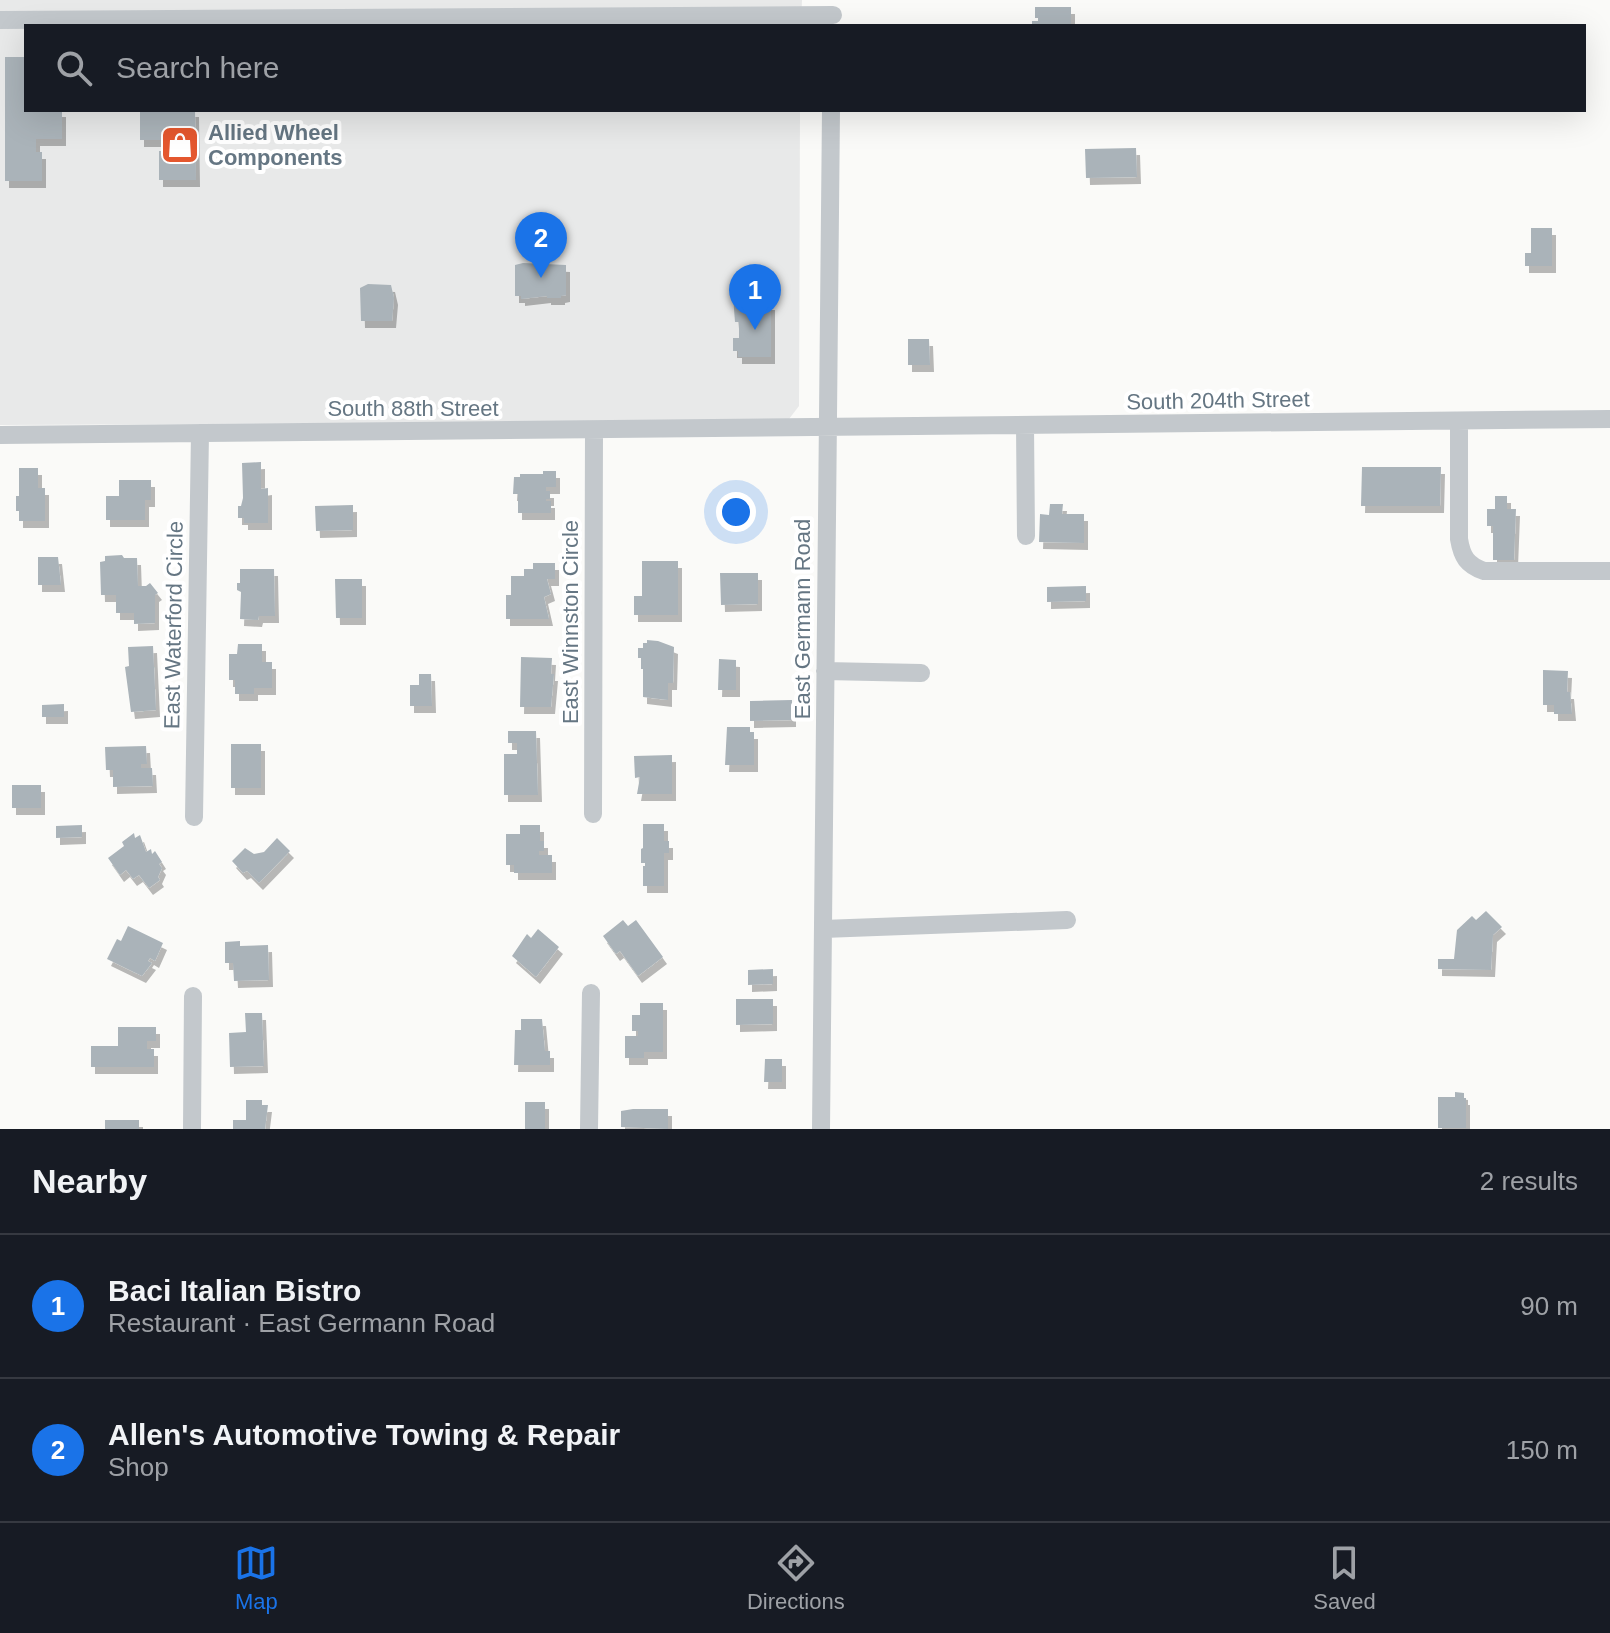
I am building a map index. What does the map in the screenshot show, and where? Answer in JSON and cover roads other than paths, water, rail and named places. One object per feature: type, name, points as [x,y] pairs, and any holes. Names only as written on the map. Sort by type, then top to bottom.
[{"type":"street","points":[[0,20],[444,8],[833,14]]},
{"type":"street","name":"East Germann Road","points":[[821,1129],[831,112]]},
{"type":"street","name":"South 204th Street","points":[[827,428],[1610,419]]},
{"type":"street","points":[[1459,421],[1459,539],[1461,554],[1471,566],[1484,571],[1610,571]]},
{"type":"street","points":[[1025,426],[1026,536]]},
{"type":"street","name":"South 88th Street","points":[[0,435],[827,428]]},
{"type":"street","name":"East Winnston Circle","points":[[593,814],[594,430]]},
{"type":"street","name":"East Waterford Circle","points":[[194,817],[200,433]]},
{"type":"street","points":[[825,671],[921,673]]},
{"type":"street","points":[[823,929],[1067,920]]},
{"type":"street","points":[[589,1129],[591,993]]},
{"type":"street","points":[[192,1129],[193,996]]},
{"type":"place","name":"Allied Wheel Components","points":[[180,145]]},
{"type":"place","name":"Allen's Automotive Towing & Repair","points":[[541,278]]},
{"type":"place","name":"Baci Italian Bistro","points":[[755,330]]}]
